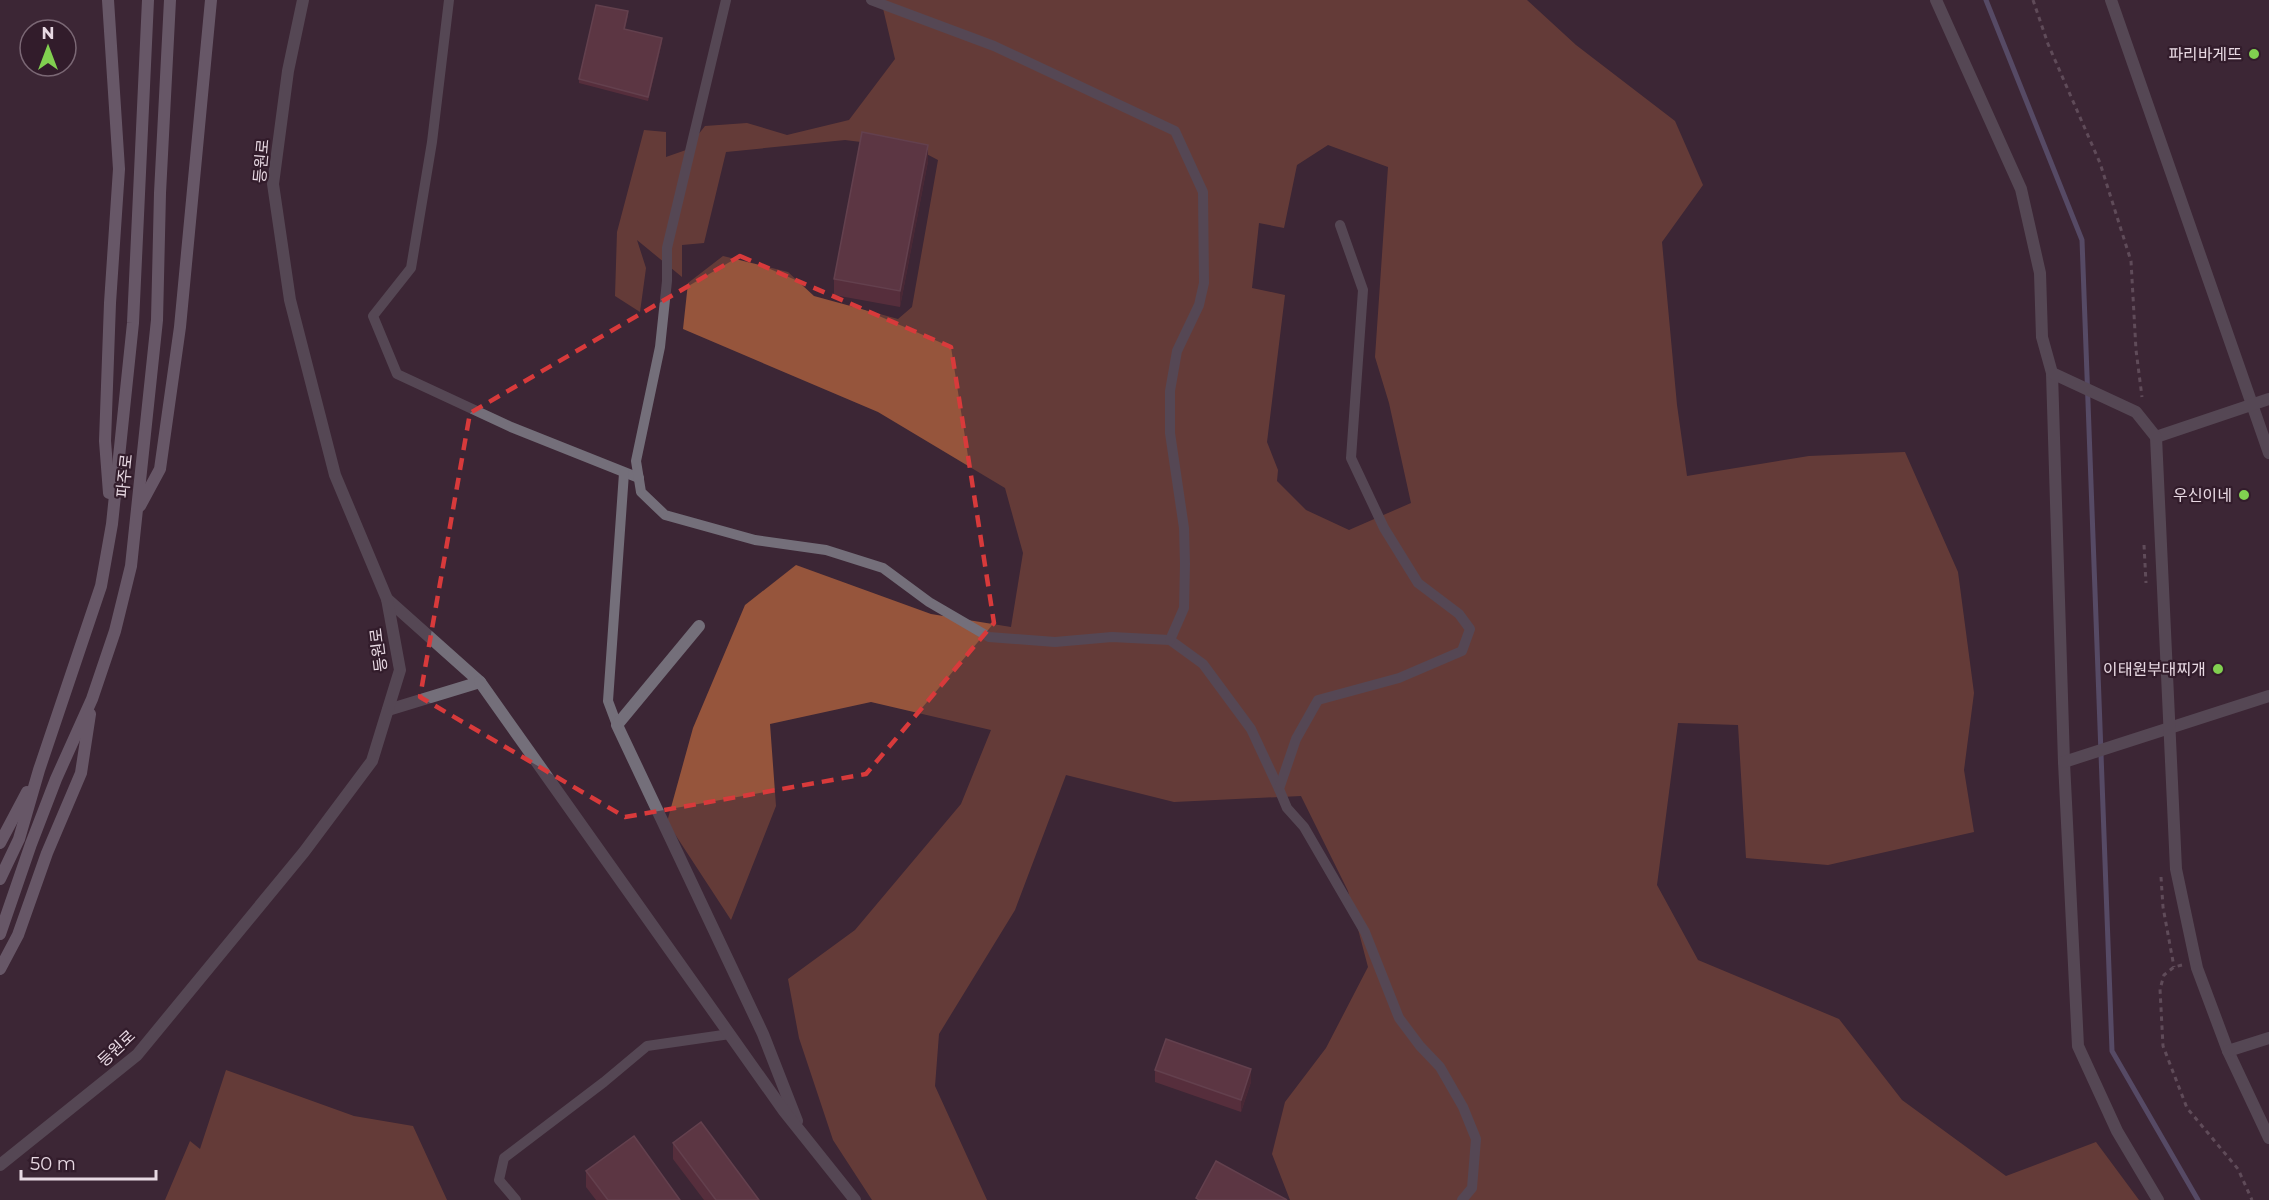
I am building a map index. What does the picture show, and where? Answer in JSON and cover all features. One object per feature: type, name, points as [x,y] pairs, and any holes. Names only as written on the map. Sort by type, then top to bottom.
[{"type":"main road","points":[[108,0],[118,169],[105,441],[112,524]]},
{"type":"main road","name":"파주로","points":[[0,879],[19,839],[39,770],[101,586],[112,524],[133,323],[148,0]]},
{"type":"main road","name":"파주로","points":[[0,934],[48,801],[92,699],[116,631],[131,566],[157,320],[160,193],[170,0]]},
{"type":"main road","points":[[137,512],[160,469],[162,457],[180,327],[212,0]]},
{"type":"main road","points":[[0,969],[18,936],[47,853],[81,773],[92,699]]},
{"type":"main road","points":[[0,843],[39,770]]},
{"type":"street","name":"등원로","points":[[0,1165],[137,1055],[304,852],[372,761],[400,670],[387,599],[335,475],[290,300],[273,184],[288,71],[303,0]]},
{"type":"street","points":[[1936,0],[2021,189],[2040,273],[2042,337],[2052,373],[2064,762],[2078,1046],[2117,1131],[2158,1200]]},
{"type":"street","points":[[2110,0],[2269,453]]},
{"type":"street","points":[[2052,373],[2140,416],[2156,436],[2176,869],[2197,968],[2228,1051],[2269,1138]]},
{"type":"street","points":[[2156,436],[2269,399]]},
{"type":"street","points":[[387,599],[480,682],[802,1134],[855,1200]]},
{"type":"street","points":[[699,627],[617,725],[763,1034],[802,1134]]},
{"type":"street","points":[[388,710],[480,682]]},
{"type":"street","points":[[2064,762],[2269,696]]},
{"type":"street","points":[[2228,1051],[2269,1038]]},
{"type":"lane","points":[[449,0],[432,142],[411,268],[373,316],[398,374],[511,427],[639,478]]},
{"type":"lane","points":[[726,0],[667,248],[667,281],[660,347],[636,461],[641,492],[665,515],[755,540],[826,550],[884,568],[929,602],[989,637],[1055,642],[1112,637],[1170,640],[1203,664],[1251,729],[1287,808],[1304,827],[1365,932],[1399,1018],[1420,1046],[1440,1066],[1463,1107],[1476,1139],[1472,1188],[1462,1200]]},
{"type":"lane","points":[[871,0],[994,46],[1174,131],[1203,192],[1204,283],[1199,304],[1177,351],[1170,391],[1170,433],[1184,528],[1185,564],[1184,608],[1170,640]]},
{"type":"lane","points":[[1280,789],[1296,739],[1318,699],[1399,678],[1462,651],[1470,629],[1459,614],[1418,583],[1384,528],[1351,458],[1363,290],[1340,225]]},
{"type":"lane","points":[[617,725],[608,701],[624,472]]},
{"type":"lane","points":[[516,1200],[499,1180],[504,1158],[561,1113],[604,1083],[646,1046],[730,1034]]},
{"type":"path","points":[[2033,0],[2048,44],[2100,163],[2132,261],[2140,416]]},
{"type":"path","points":[[2144,544],[2147,587]]},
{"type":"path","points":[[2161,874],[2163,907],[2174,967],[2164,975],[2160,989],[2163,1046],[2187,1108],[2238,1169],[2252,1200]]},
{"type":"highlighted area","points":[[740,256],[951,347],[994,623],[866,774],[625,817],[420,697],[470,413]]},
{"type":"shaded area","points":[[881,0],[1527,0],[1576,45],[1675,121],[1703,185],[1662,242],[1677,405],[1687,476],[1809,456],[1905,452],[1958,572],[1974,693],[1964,770],[1974,832],[1828,865],[1746,858],[1738,725],[1678,723],[1657,885],[1698,960],[1839,1019],[1902,1100],[2006,1176],[2096,1142],[2139,1200],[1290,1200],[1272,1154],[1285,1102],[1326,1048],[1368,967],[1348,891],[1301,796],[1174,802],[1066,775],[1015,910],[939,1034],[935,1086],[987,1200],[872,1200],[833,1140],[799,1038],[788,979],[855,930],[961,804],[991,730],[871,702],[770,724],[776,806],[731,920],[667,822],[693,728],[745,605],[796,565],[931,614],[1011,627],[1023,553],[1005,488],[878,412],[683,329],[688,283],[723,256],[788,272],[814,296],[898,319],[912,307],[938,160],[917,149],[845,140],[726,152],[704,243],[682,245],[682,277],[637,240],[646,268],[640,312],[615,296],[617,232],[644,130],[666,132],[666,157],[686,150],[705,126],[747,123],[787,135],[849,120],[895,59]],"holes":[[[1328,145],[1388,167],[1375,357],[1389,403],[1411,503],[1349,530],[1306,510],[1277,481],[1278,470],[1267,442],[1285,295],[1252,288],[1259,223],[1284,228],[1297,165]]]},
{"type":"shaded area","points":[[226,1070],[354,1116],[413,1126],[447,1200],[165,1200],[190,1141],[200,1149]]},
{"type":"building","points":[[596,5],[628,11],[624,29],[662,38],[648,97],[579,79]]},
{"type":"building","points":[[862,132],[928,145],[900,291],[834,279]]},
{"type":"building","points":[[1166,1039],[1251,1069],[1241,1100],[1155,1070]]},
{"type":"building","points":[[701,1122],[759,1200],[716,1200],[673,1143]]},
{"type":"building","points":[[634,1136],[680,1200],[608,1200],[586,1171]]},
{"type":"building","points":[[1216,1161],[1287,1200],[1199,1200],[1196,1198]]},
{"type":"waterway","points":[[1986,0],[2082,240],[2112,1051],[2198,1200]]},
{"type":"place","name":"파리바게뜨","points":[[2254,54]]},
{"type":"place","name":"우신이네","points":[[2244,495]]},
{"type":"place","name":"이태원부대찌개","points":[[2218,669]]}]
